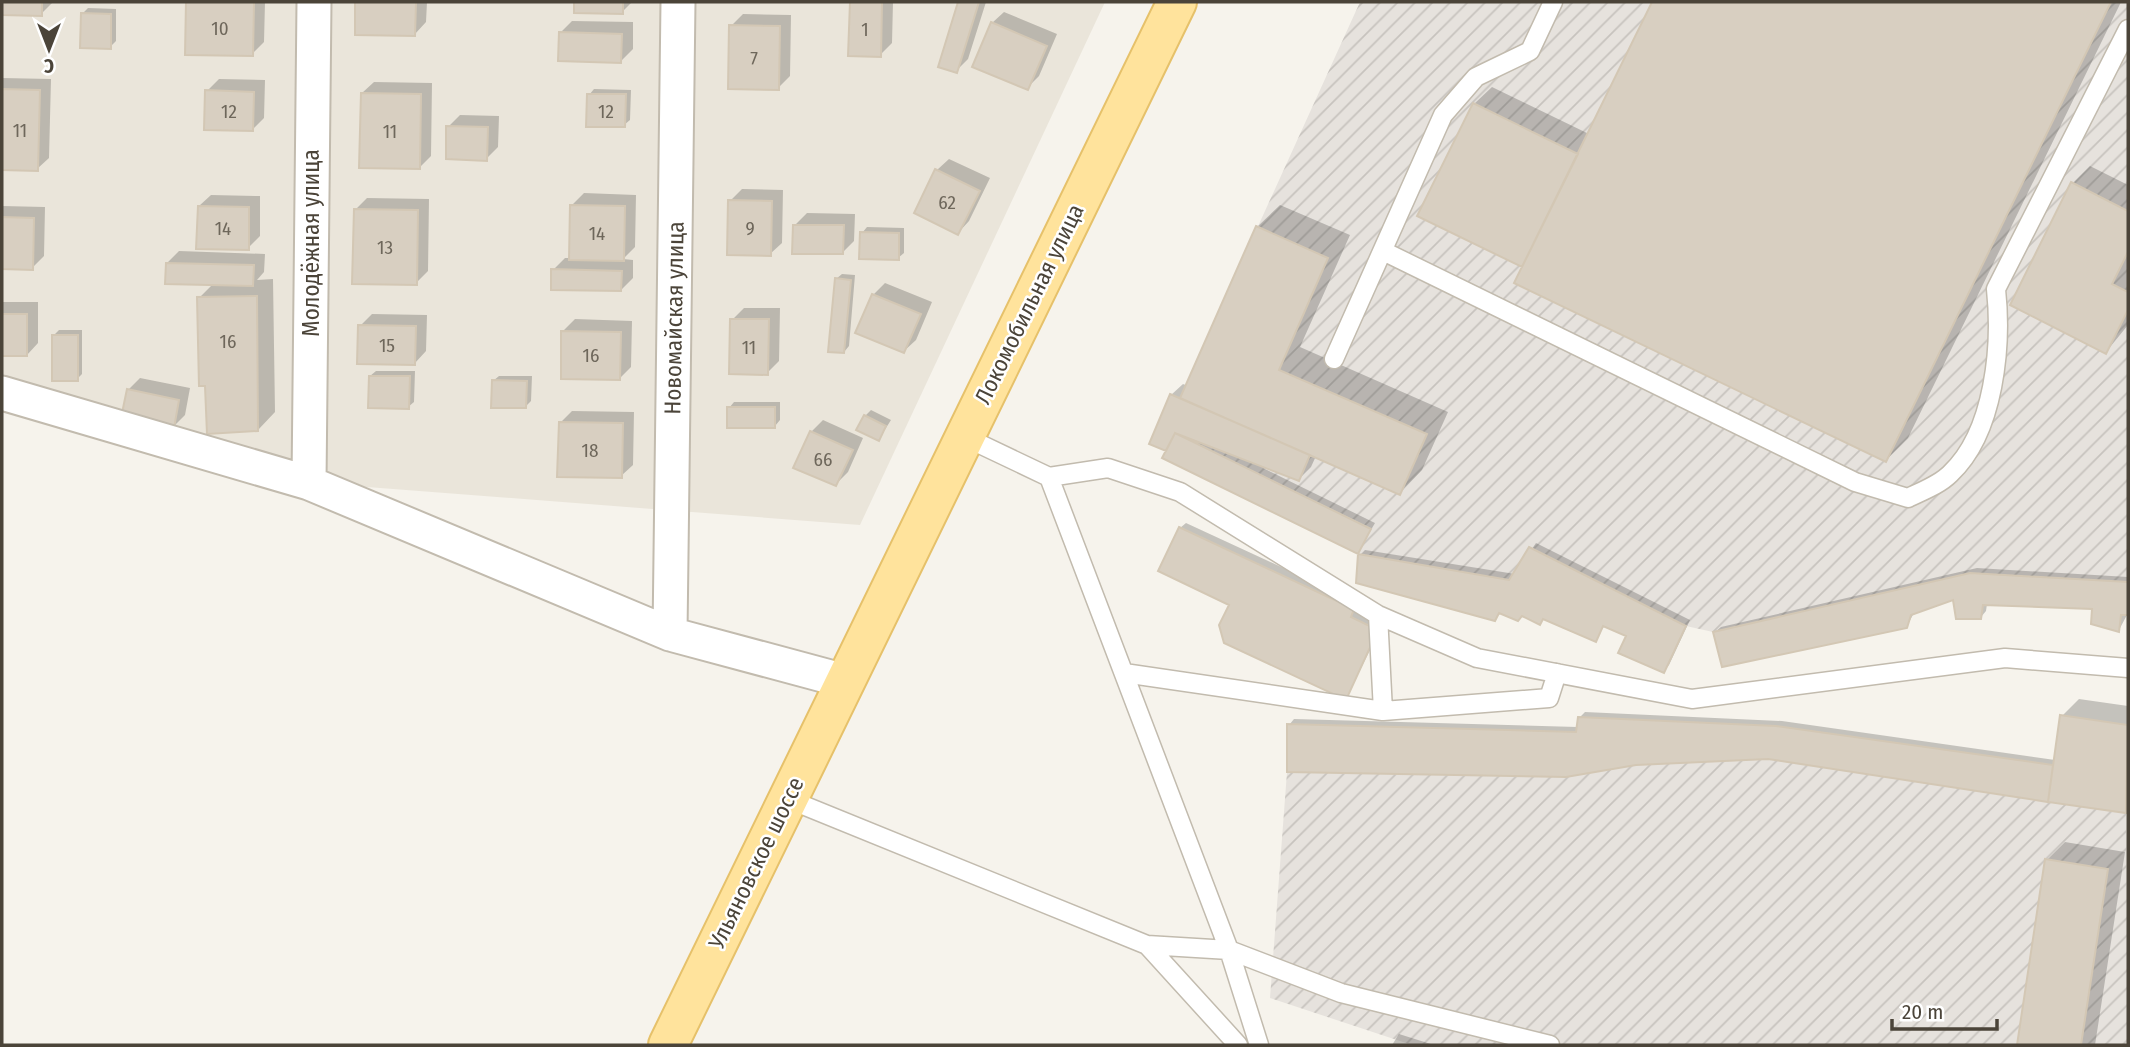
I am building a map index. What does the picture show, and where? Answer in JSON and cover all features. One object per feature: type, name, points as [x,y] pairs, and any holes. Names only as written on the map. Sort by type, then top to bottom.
[{"type":"main road","name":"Локомобильная улица","points":[[845,681],[1177,2]]},
{"type":"main road","name":"Ульяновское шоссе","points":[[668,1045],[845,681]]},
{"type":"street","name":"Молодёжная улица","points":[[309,484],[314,2]]},
{"type":"street","name":"Новомайская улица","points":[[670,634],[678,2]]},
{"type":"street","points":[[2,393],[309,484],[670,634],[845,681]]},
{"type":"lane","points":[[1334,359],[1443,115],[1476,77],[1530,51],[1553,2]]},
{"type":"lane","points":[[1382,251],[1855,482],[1908,498],[1951,474],[1975,440],[1993,381],[2000,327],[1996,289],[2128,29]]},
{"type":"lane","points":[[965,437],[1049,477],[1108,468],[1180,492],[1378,615],[1477,658],[1692,699],[2005,658],[2128,668]]},
{"type":"lane","points":[[1049,477],[1229,950],[1259,1045]]},
{"type":"lane","points":[[1378,615],[1382,711]]},
{"type":"lane","points":[[1124,673],[1382,711],[1549,698],[1557,673]]},
{"type":"lane","points":[[788,799],[1147,945],[1229,950],[1341,993],[1550,1045]]},
{"type":"lane","points":[[1147,945],[1238,1045]]},
{"type":"shaded area","points":[[2,2],[1105,2],[860,525],[302,482],[2,406]]},
{"type":"shaded area","points":[[1360,2],[2128,2],[2128,582],[1970,573],[1713,632],[1686,626],[1530,548],[1509,580],[1358,554],[1371,528],[1175,433],[1170,394],[1180,398]]},
{"type":"shaded area","points":[[1768,759],[2126,813],[2128,1045],[1412,1045],[1270,998],[1287,772],[1566,777],[1636,765]]},
{"type":"building","points":[[2,2],[42,2],[42,16],[2,15]]},
{"type":"building","points":[[186,2],[254,2],[253,56],[185,55]]},
{"type":"building","points":[[355,2],[416,2],[415,36],[355,35]]},
{"type":"building","points":[[574,2],[623,2],[623,14],[574,13]]},
{"type":"building","points":[[850,2],[882,2],[881,57],[848,56]]},
{"type":"building","points":[[958,2],[979,2],[957,73],[938,67]]},
{"type":"building","points":[[1652,2],[2111,2],[1886,462],[1514,283]]},
{"type":"building","points":[[81,13],[111,14],[111,49],[80,48]]},
{"type":"building","points":[[991,22],[1047,46],[1028,90],[972,67]]},
{"type":"building","points":[[729,25],[780,26],[779,90],[728,89]]},
{"type":"building","points":[[559,32],[622,34],[621,63],[558,61]]},
{"type":"building","points":[[2,89],[40,90],[38,171],[2,170]]},
{"type":"building","points":[[205,90],[254,92],[253,131],[204,130]]},
{"type":"building","points":[[361,93],[421,94],[420,169],[359,168]]},
{"type":"building","points":[[587,94],[626,94],[625,127],[586,127]]},
{"type":"building","points":[[1473,103],[1578,154],[1522,267],[1417,216]]},
{"type":"building","points":[[446,126],[488,127],[487,161],[446,159]]},
{"type":"building","points":[[935,169],[980,191],[958,235],[914,213]]},
{"type":"building","points":[[2071,182],[2128,211],[2128,252],[2112,284],[2128,292],[2128,310],[2106,354],[2010,305]]},
{"type":"building","points":[[728,200],[772,201],[771,256],[727,255]]},
{"type":"building","points":[[570,205],[625,206],[624,261],[569,260]]},
{"type":"building","points":[[198,206],[249,207],[249,250],[196,249]]},
{"type":"building","points":[[354,209],[418,210],[417,285],[352,284]]},
{"type":"building","points":[[2,217],[34,218],[33,270],[2,269]]},
{"type":"building","points":[[793,225],[844,225],[843,254],[792,254]]},
{"type":"building","points":[[1256,226],[1328,258],[1279,370],[1427,434],[1400,495],[1180,398]]},
{"type":"building","points":[[860,232],[899,233],[899,260],[859,259]]},
{"type":"building","points":[[166,263],[254,265],[253,286],[165,284]]},
{"type":"building","points":[[551,269],[622,271],[621,291],[551,290]]},
{"type":"building","points":[[835,278],[851,280],[844,353],[828,352]]},
{"type":"building","points":[[872,294],[921,314],[904,353],[855,333]]},
{"type":"building","points":[[257,296],[258,431],[207,434],[205,386],[199,386],[197,297]]},
{"type":"building","points":[[2,314],[27,314],[27,356],[2,356]]},
{"type":"building","points":[[730,319],[769,319],[768,375],[729,374]]},
{"type":"building","points":[[358,325],[416,326],[415,365],[357,364]]},
{"type":"building","points":[[561,331],[621,332],[620,380],[561,379]]},
{"type":"building","points":[[52,335],[78,335],[78,381],[52,381]]},
{"type":"building","points":[[369,376],[410,376],[409,409],[368,408]]},
{"type":"building","points":[[492,380],[527,381],[526,408],[491,408]]},
{"type":"building","points":[[127,389],[179,400],[174,428],[121,418]]},
{"type":"building","points":[[1170,394],[1310,455],[1299,481],[1175,433],[1166,451],[1149,444]]},
{"type":"building","points":[[727,407],[775,407],[775,428],[727,428]]},
{"type":"building","points":[[864,415],[886,426],[879,441],[856,430]]},
{"type":"building","points":[[559,422],[623,423],[622,478],[557,477]]},
{"type":"building","points":[[810,431],[853,450],[836,486],[793,468]]},
{"type":"building","points":[[1175,433],[1371,529],[1358,554],[1162,458]]},
{"type":"building","points":[[1179,527],[1354,609],[1351,617],[1378,630],[1346,700],[1224,643],[1219,625],[1229,605],[1158,571]]},
{"type":"building","points":[[1529,547],[1686,626],[1664,673],[1618,653],[1626,636],[1603,626],[1596,642],[1543,619],[1540,625],[1522,616],[1518,621],[1499,613],[1495,621],[1356,583],[1358,554],[1509,580]]},
{"type":"building","points":[[1970,573],[2128,582],[2128,615],[2121,615],[2119,632],[2091,624],[2092,609],[1983,605],[1981,619],[1956,619],[1953,600],[1911,615],[1907,628],[1722,667],[1713,632]]},
{"type":"building","points":[[2060,715],[2128,725],[2126,813],[2048,802]]},
{"type":"building","points":[[1578,717],[1776,726],[2053,765],[2048,802],[1768,759],[1636,765],[1566,777],[1287,772],[1287,724],[1576,732]]},
{"type":"building","points":[[2045,859],[2108,869],[2081,1045],[2017,1045]]}]
